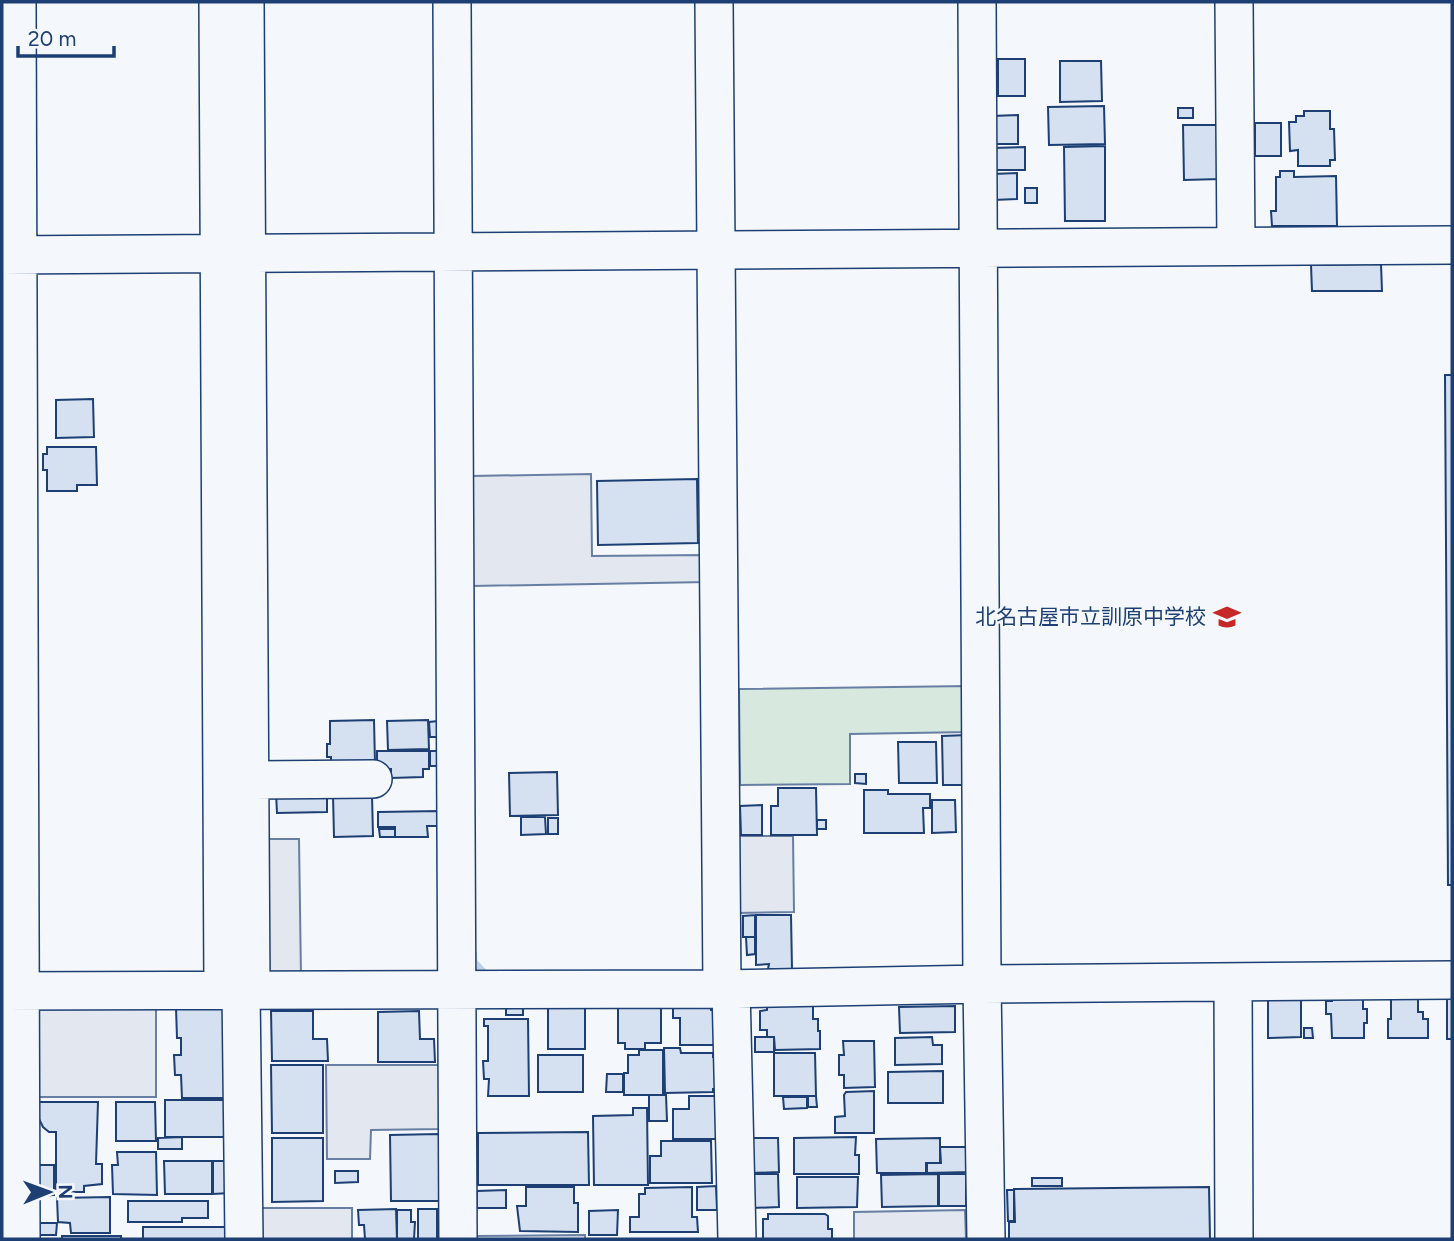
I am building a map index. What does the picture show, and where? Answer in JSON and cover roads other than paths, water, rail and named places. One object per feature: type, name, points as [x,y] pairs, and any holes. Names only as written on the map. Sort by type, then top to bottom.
[{"type":"street","points":[[17,2],[10,255],[11,1091],[21,1239]]},
{"type":"street","points":[[218,2],[233,253],[250,780],[238,990]]},
{"type":"street","points":[[244,1239],[238,990],[233,253],[245,2]]},
{"type":"street","points":[[452,2],[458,1239]]},
{"type":"street","points":[[714,2],[726,989],[737,1239]]},
{"type":"street","points":[[977,2],[982,984],[986,1239]]},
{"type":"street","points":[[1234,2],[1236,246]]},
{"type":"street","points":[[10,255],[1452,245]]},
{"type":"street","points":[[250,780],[373,779]]},
{"type":"street","points":[[12,991],[726,989],[1452,980]]},
{"type":"street","points":[[1233,982],[1234,1239]]},
{"type":"waterway","points":[[472,954],[472,962],[483,974]]},
{"type":"place","name":"北名古屋市立訓原中学校","points":[[1227,617]]}]
